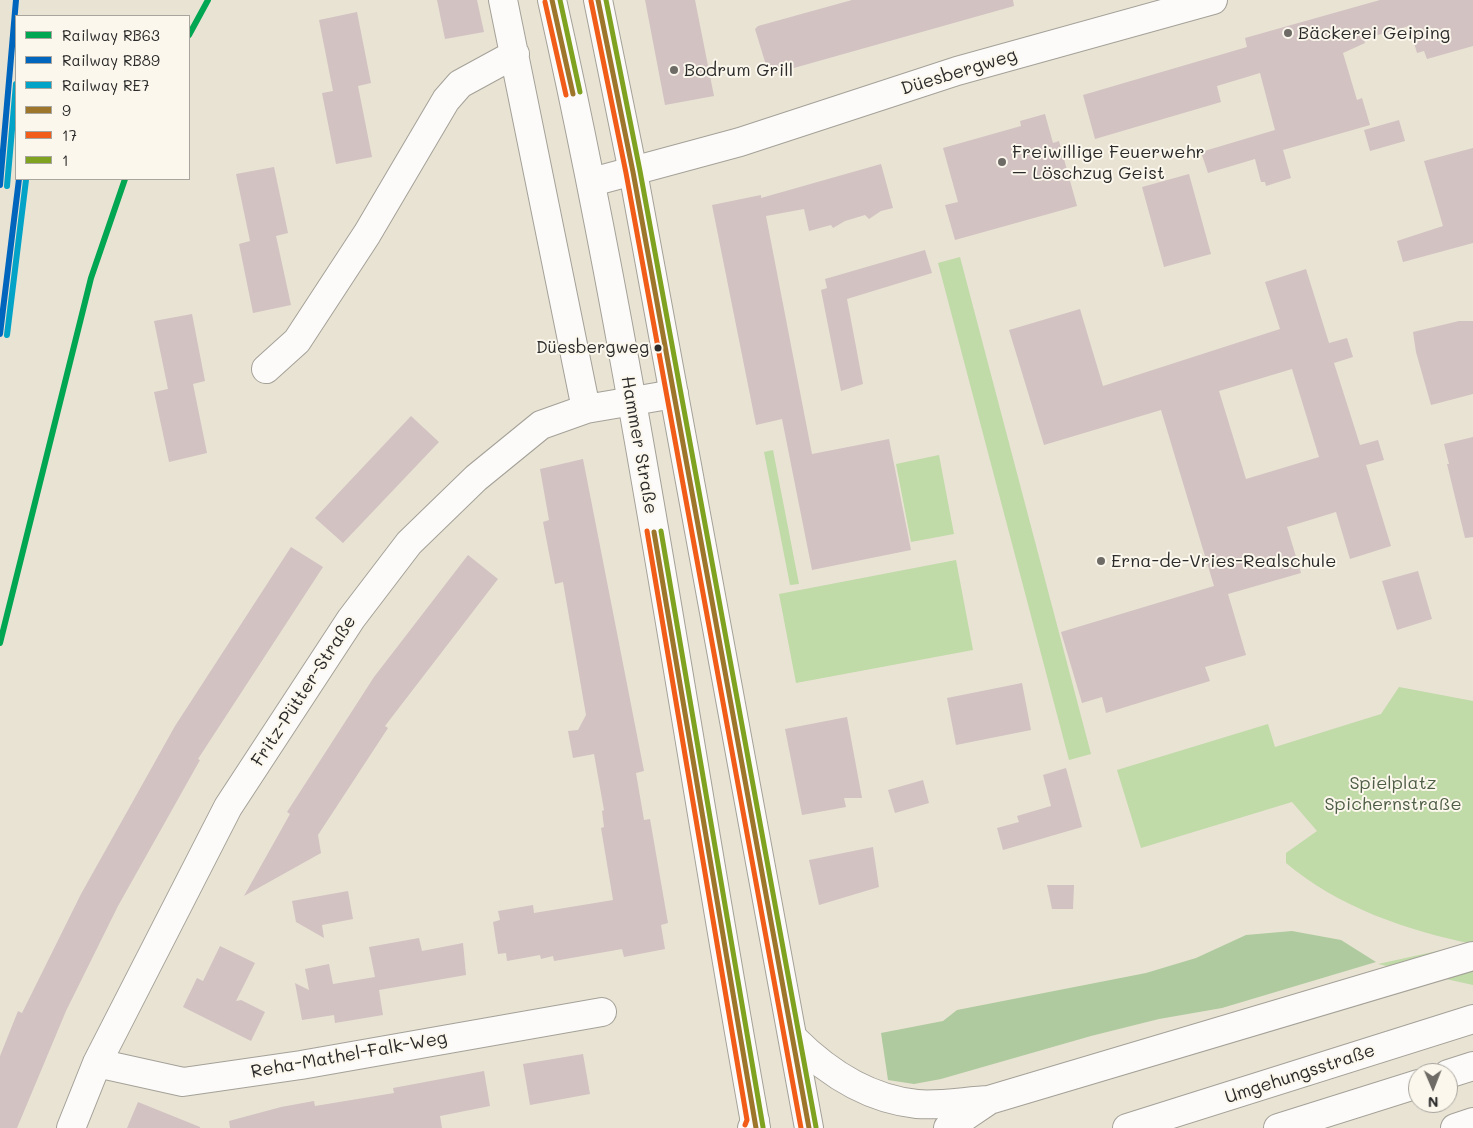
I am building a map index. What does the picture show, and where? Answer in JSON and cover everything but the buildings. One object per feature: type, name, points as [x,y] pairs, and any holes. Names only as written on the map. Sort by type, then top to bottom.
[{"type":"main road","points":[[503,0],[586,409]]},
{"type":"main road","name":"Hammer Straße","points":[[552,0],[592,182],[632,401],[754,1126]]},
{"type":"main road","points":[[598,0],[634,172],[809,1128]]},
{"type":"main road","name":"Düesbergweg","points":[[592,182],[740,142],[957,71],[1214,0]]},
{"type":"main road","points":[[266,369],[298,341],[367,234],[446,100],[460,84],[515,54]]},
{"type":"main road","name":"Fritz-Pütter-Straße","points":[[71,1128],[97,1063],[228,807],[351,619],[408,543],[476,478],[541,425],[586,409],[674,394]]},
{"type":"main road","points":[[794,1039],[828,1069],[857,1086],[881,1096],[918,1104],[990,1100],[1473,956]]},
{"type":"main road","name":"Reha-Mathel-Falk-Weg","points":[[97,1063],[183,1082],[301,1065],[602,1012]]},
{"type":"main road","name":"Umgehungsstraße","points":[[1128,1128],[1473,1019]]},
{"type":"main road","points":[[1458,1071],[1473,1066]]},
{"type":"main road","points":[[1278,1128],[1408,1087]]},
{"type":"main road","points":[[948,1128],[990,1100]]},
{"type":"main road","points":[[1455,1128],[1473,1122]]},
{"type":"green space","points":[[960,257],[1091,754],[1069,760],[938,263]]},
{"type":"green space","points":[[773,450],[799,584],[790,585],[764,452]]},
{"type":"green space","points":[[939,455],[954,534],[911,542],[896,464]]},
{"type":"green space","points":[[956,560],[973,650],[796,683],[779,594]]},
{"type":"green space","name":"Spielplatz Spichernstraße","points":[[1399,687],[1473,701],[1473,944],[1424,932],[1375,915],[1351,905],[1306,879],[1286,863],[1286,853],[1317,831],[1292,802],[1141,848],[1117,770],[1268,724],[1275,747],[1381,714]]},
{"type":"green space","points":[[1292,931],[1341,940],[1376,962],[1222,1008],[1159,1019],[1091,1036],[941,1079],[914,1084],[888,1080],[881,1033],[943,1021],[957,1010],[1146,973],[1196,958],[1246,935]]},
{"type":"green space","points":[[1442,950],[1473,956],[1473,985],[1378,964]]},
{"type":"rail line","name":"RB89","points":[[0,185],[16,0]]},
{"type":"rail line","name":"RB63","points":[[190,33],[208,0]]},
{"type":"rail line","name":"RE7","points":[[7,186],[15,95]]},
{"type":"rail line","name":"RB89","points":[[0,334],[19,180]]},
{"type":"rail line","name":"RE7","points":[[7,335],[26,180]]},
{"type":"rail line","name":"RB63","points":[[0,643],[91,278],[125,180]]},
{"type":"transit line","name":"9","points":[[552,0],[573,94]]},
{"type":"transit line","name":"1","points":[[560,0],[580,92]]},
{"type":"transit line","name":"9","points":[[598,0],[633,172],[809,1128]]},
{"type":"transit line","name":"1","points":[[606,0],[640,171],[816,1127]]},
{"type":"transit line","name":"17","points":[[591,1],[626,173],[801,1128]]},
{"type":"transit line","name":"17","points":[[545,2],[566,95]]},
{"type":"transit line","name":"17","points":[[647,531],[747,1120],[745,1125]]},
{"type":"transit line","name":"1","points":[[661,531],[763,1127]]},
{"type":"transit line","name":"9","points":[[654,532],[756,1128]]},
{"type":"place","name":"Bäckerei Geiping","points":[[1288,33]]},
{"type":"place","name":"Bodrum Grill","points":[[674,70]]},
{"type":"place","name":"Freiwillige Feuerwehr – Löschzug Geist","points":[[1002,162]]},
{"type":"place","name":"Düesbergweg","points":[[658,348]]},
{"type":"place","name":"Erna-de-Vries-Realschule","points":[[1101,561]]}]
